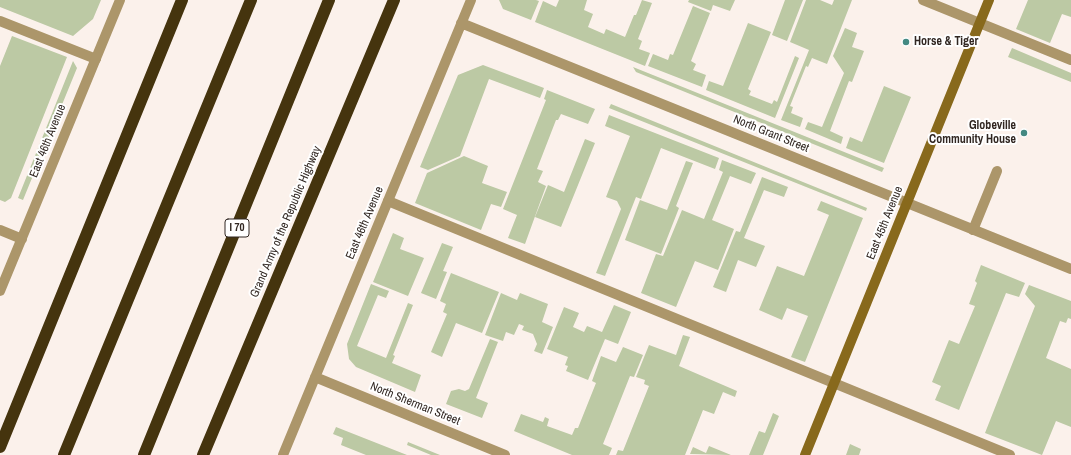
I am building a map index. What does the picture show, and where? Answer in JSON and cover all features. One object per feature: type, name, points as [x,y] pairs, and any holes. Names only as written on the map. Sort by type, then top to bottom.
[{"type":"highway","points":[[0,447],[182,0]]},
{"type":"highway","points":[[64,455],[251,0]]},
{"type":"highway","name":"I 70","points":[[144,455],[329,0]]},
{"type":"highway","name":"Grand Army of the Republic Highway","points":[[203,455],[394,0]]},
{"type":"highway","points":[[0,432],[29,378]]},
{"type":"street","name":"East 46th Avenue","points":[[0,292],[120,0]]},
{"type":"street","name":"East 46th Avenue","points":[[283,455],[471,0]]},
{"type":"street","points":[[923,0],[1071,60]]},
{"type":"street","name":"East 45th Avenue","points":[[805,455],[989,0]]},
{"type":"street","points":[[0,21],[96,58]]},
{"type":"street","name":"North Grant Street","points":[[461,23],[1071,269]]},
{"type":"street","points":[[973,230],[997,171]]},
{"type":"street","points":[[388,201],[1010,455]]},
{"type":"street","points":[[0,230],[22,239]]},
{"type":"street","name":"North Sherman Street","points":[[315,377],[504,455]]},
{"type":"green space","points":[[0,0],[101,0],[93,19],[73,36],[0,7]]},
{"type":"green space","points":[[499,0],[539,1],[531,20],[503,9]]},
{"type":"green space","points":[[559,0],[587,0],[584,10],[593,14],[588,27],[604,34],[606,29],[625,37],[642,0],[652,3],[638,39],[642,41],[639,49],[650,53],[645,66],[535,22],[543,1],[556,7]]},
{"type":"green space","points":[[689,0],[735,0],[730,11],[713,5],[711,11],[688,2]]},
{"type":"green space","points":[[785,0],[803,0],[787,41],[772,35]]},
{"type":"green space","points":[[806,0],[820,0],[832,5],[834,0],[852,0],[827,64],[812,58],[808,67],[806,66],[790,106],[793,107],[791,113],[803,118],[800,127],[781,120],[809,50],[790,42]]},
{"type":"green space","points":[[1028,0],[1071,0],[1071,17],[1062,14],[1050,43],[1016,29]]},
{"type":"green space","points":[[693,6],[710,13],[691,61],[696,64],[693,70],[706,75],[702,87],[648,66],[653,54],[668,60],[670,54],[673,55]]},
{"type":"green space","points":[[748,23],[771,32],[748,89],[751,91],[749,95],[772,104],[774,100],[777,102],[795,56],[799,58],[775,118],[706,90],[709,81],[723,86]]},
{"type":"green space","points":[[845,28],[857,33],[852,47],[864,51],[852,82],[849,81],[830,131],[843,137],[841,144],[805,129],[808,122],[822,127],[844,73],[833,56]]},
{"type":"green space","points":[[12,36],[67,57],[11,198],[5,202],[0,200],[0,66]]},
{"type":"green space","points":[[1012,48],[1071,73],[1071,82],[1008,57]]},
{"type":"green space","points":[[73,61],[77,68],[23,200],[18,198]]},
{"type":"green space","points":[[483,65],[544,88],[540,98],[489,79],[460,156],[428,170],[420,167],[458,75]]},
{"type":"green space","points":[[633,67],[884,168],[882,172],[636,72]]},
{"type":"green space","points":[[884,86],[911,97],[884,163],[846,148],[850,137],[862,142]]},
{"type":"green space","points":[[547,90],[595,109],[588,124],[561,114],[558,120],[556,120],[537,169],[543,171],[538,182],[546,186],[525,244],[508,238],[517,215],[503,209],[546,100],[544,99]]},
{"type":"green space","points":[[611,104],[867,208],[866,211],[609,108]]},
{"type":"green space","points":[[609,115],[719,158],[715,169],[661,148],[641,199],[636,197],[605,276],[596,273],[621,209],[617,201],[606,197],[630,136],[605,126]]},
{"type":"green space","points":[[585,139],[595,143],[561,227],[535,217],[548,185],[564,192]]},
{"type":"green space","points":[[464,156],[488,166],[482,183],[507,192],[501,207],[491,204],[481,230],[415,203],[427,173]]},
{"type":"green space","points":[[722,160],[756,173],[751,184],[730,176],[712,220],[734,229],[718,270],[695,261],[676,307],[641,293],[656,254],[663,256],[682,210],[704,219],[723,172],[719,170]]},
{"type":"green space","points":[[686,161],[693,163],[676,206],[679,208],[661,254],[625,240],[640,200],[667,210]]},
{"type":"green space","points":[[762,177],[788,187],[784,197],[764,190],[744,238],[765,246],[756,267],[738,260],[726,292],[713,287],[736,231],[740,232]]},
{"type":"green space","points":[[821,201],[863,218],[805,362],[791,357],[808,316],[787,308],[782,320],[759,310],[777,266],[804,276],[829,215],[817,210]]},
{"type":"green space","points":[[393,233],[404,238],[400,249],[424,258],[408,296],[373,282]]},
{"type":"green space","points":[[442,243],[453,247],[443,271],[447,272],[436,299],[421,293]]},
{"type":"green space","points":[[981,265],[1025,283],[1019,297],[1006,293],[959,410],[935,400],[941,386],[932,382],[949,340],[959,344],[975,306],[969,304],[977,283],[975,281]]},
{"type":"green space","points":[[451,273],[499,292],[482,333],[456,323],[442,357],[431,352],[447,314],[443,312],[446,304],[440,301]]},
{"type":"green space","points":[[371,284],[389,291],[386,298],[378,295],[357,346],[386,358],[408,303],[413,305],[393,355],[395,356],[392,363],[421,375],[415,392],[356,367],[349,359],[347,344]]},
{"type":"green space","points":[[1029,285],[1071,301],[1071,319],[1068,318],[1066,323],[1060,321],[1046,358],[1071,369],[1071,427],[1056,421],[1042,455],[985,433],[1035,306],[1025,294]]},
{"type":"green space","points":[[501,293],[517,300],[520,293],[548,304],[542,322],[553,327],[542,354],[534,351],[537,344],[533,334],[522,330],[524,326],[519,324],[514,335],[506,332],[503,341],[485,335]]},
{"type":"green space","points":[[614,305],[631,312],[618,344],[605,339],[588,380],[566,371],[568,366],[565,365],[568,357],[547,349],[564,307],[579,313],[573,327],[584,332],[587,326],[602,332]]},
{"type":"green space","points":[[683,335],[690,337],[679,366],[737,391],[735,397],[723,392],[714,414],[703,410],[685,455],[616,455],[618,450],[623,451],[649,386],[644,384],[645,380],[636,377],[649,345],[676,355]]},
{"type":"green space","points":[[490,339],[498,342],[476,398],[488,403],[482,418],[446,404],[451,391],[459,389],[465,391],[469,389]]},
{"type":"green space","points":[[623,347],[643,355],[634,377],[630,376],[603,444],[612,448],[609,455],[572,455],[514,431],[521,414],[543,422],[545,417],[549,419],[547,426],[572,435],[575,428],[578,428],[596,383],[592,381],[601,356],[616,362]]},
{"type":"green space","points":[[773,413],[779,416],[763,455],[749,455],[759,431],[765,433]]},
{"type":"green space","points":[[336,427],[407,455],[366,455],[341,445],[343,438],[333,434]]},
{"type":"green space","points":[[408,442],[440,455],[431,455],[407,445]]},
{"type":"green space","points":[[850,444],[861,449],[859,455],[846,455]]},
{"type":"green space","points":[[709,446],[731,455],[690,454],[693,447],[706,453]]},
{"type":"place","name":"Horse & Tiger","points":[[906,42]]},
{"type":"place","name":"Globeville Community House","points":[[1024,133]]}]
